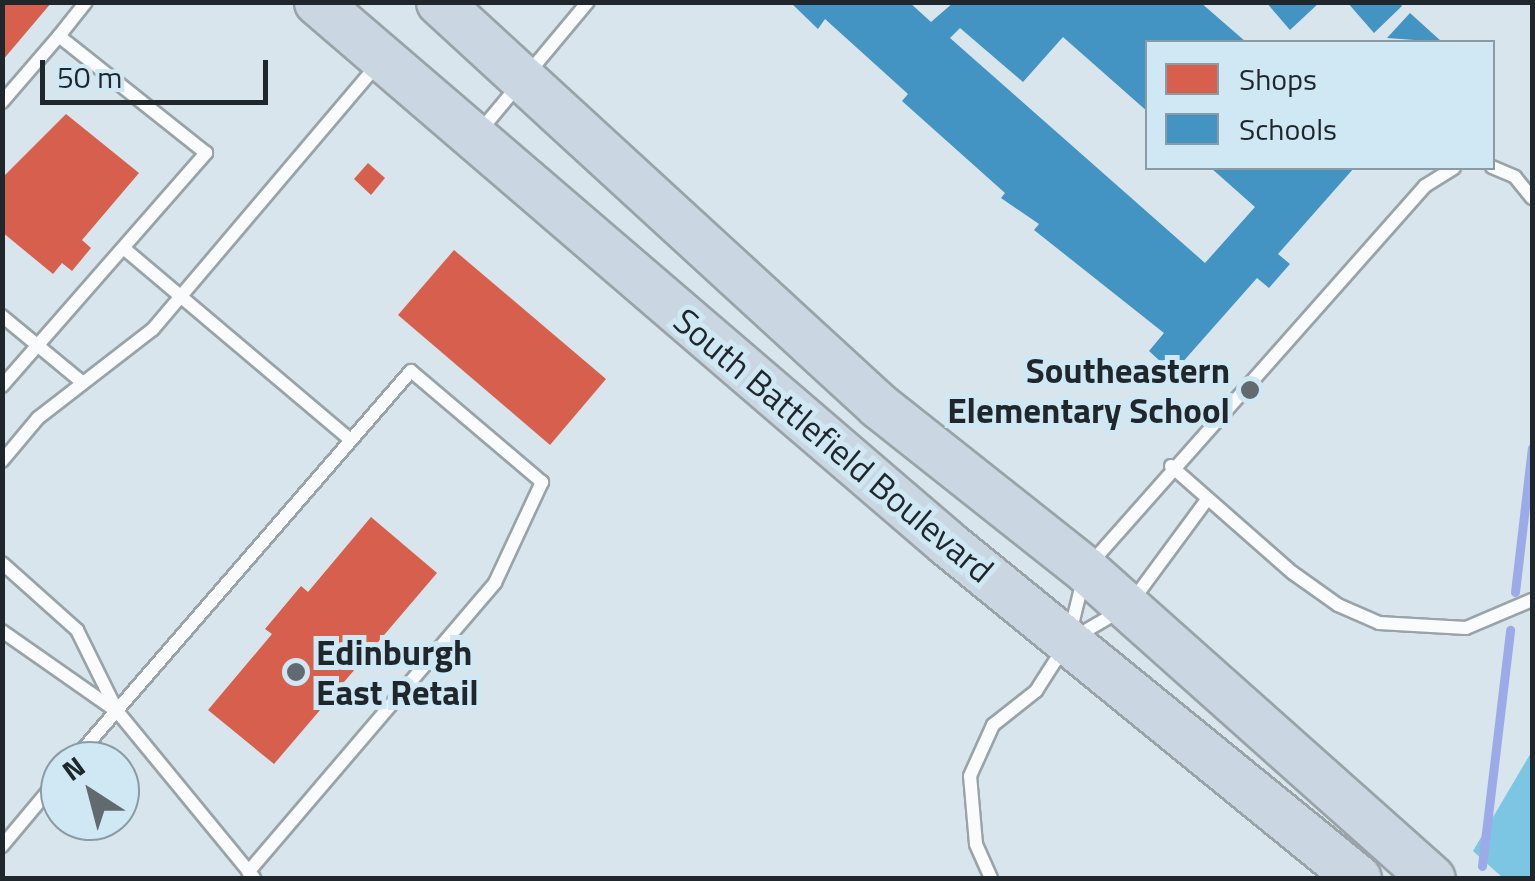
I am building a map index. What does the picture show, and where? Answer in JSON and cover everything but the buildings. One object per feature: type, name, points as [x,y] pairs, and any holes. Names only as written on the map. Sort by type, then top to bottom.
[{"type":"highway","name":"South Battlefield Boulevard","points":[[317,2],[472,140],[1068,641],[1358,878]]},
{"type":"highway","name":"South Battlefield Boulevard","points":[[439,2],[878,405],[1086,570],[1432,878]]},
{"type":"lane","points":[[2,102],[86,2]]},
{"type":"lane","points":[[472,140],[588,2]]},
{"type":"lane","points":[[2,386],[126,251],[206,153],[58,36]]},
{"type":"lane","points":[[2,461],[38,418],[153,329],[382,60]]},
{"type":"lane","points":[[1495,168],[1516,177],[1532,198]]},
{"type":"lane","points":[[990,878],[976,844],[970,776],[993,725],[1036,691],[1068,641],[1086,570],[1170,466],[1424,186],[1451,170]]},
{"type":"lane","points":[[126,251],[184,295],[351,440]]},
{"type":"lane","points":[[2,316],[83,383]]},
{"type":"lane","points":[[2,563],[76,630],[117,711],[251,875],[494,583],[542,482],[410,371],[351,440],[117,711],[91,741]]},
{"type":"lane","points":[[1170,466],[1206,501],[1338,606],[1379,623],[1466,628],[1532,600]]},
{"type":"lane","points":[[1068,641],[1128,606],[1206,501]]},
{"type":"lane","points":[[2,631],[117,711]]},
{"type":"lane","points":[[2,846],[40,801]]},
{"type":"shaded area","points":[[1532,751],[1532,878],[1503,878],[1473,851]]},
{"type":"waterway","points":[[1515,592],[1532,448]]},
{"type":"waterway","points":[[1482,866],[1510,630]]},
{"type":"place","name":"Southeastern Elementary School","points":[[1250,390]]},
{"type":"place","name":"Edinburgh East Retail","points":[[296,672]]}]
